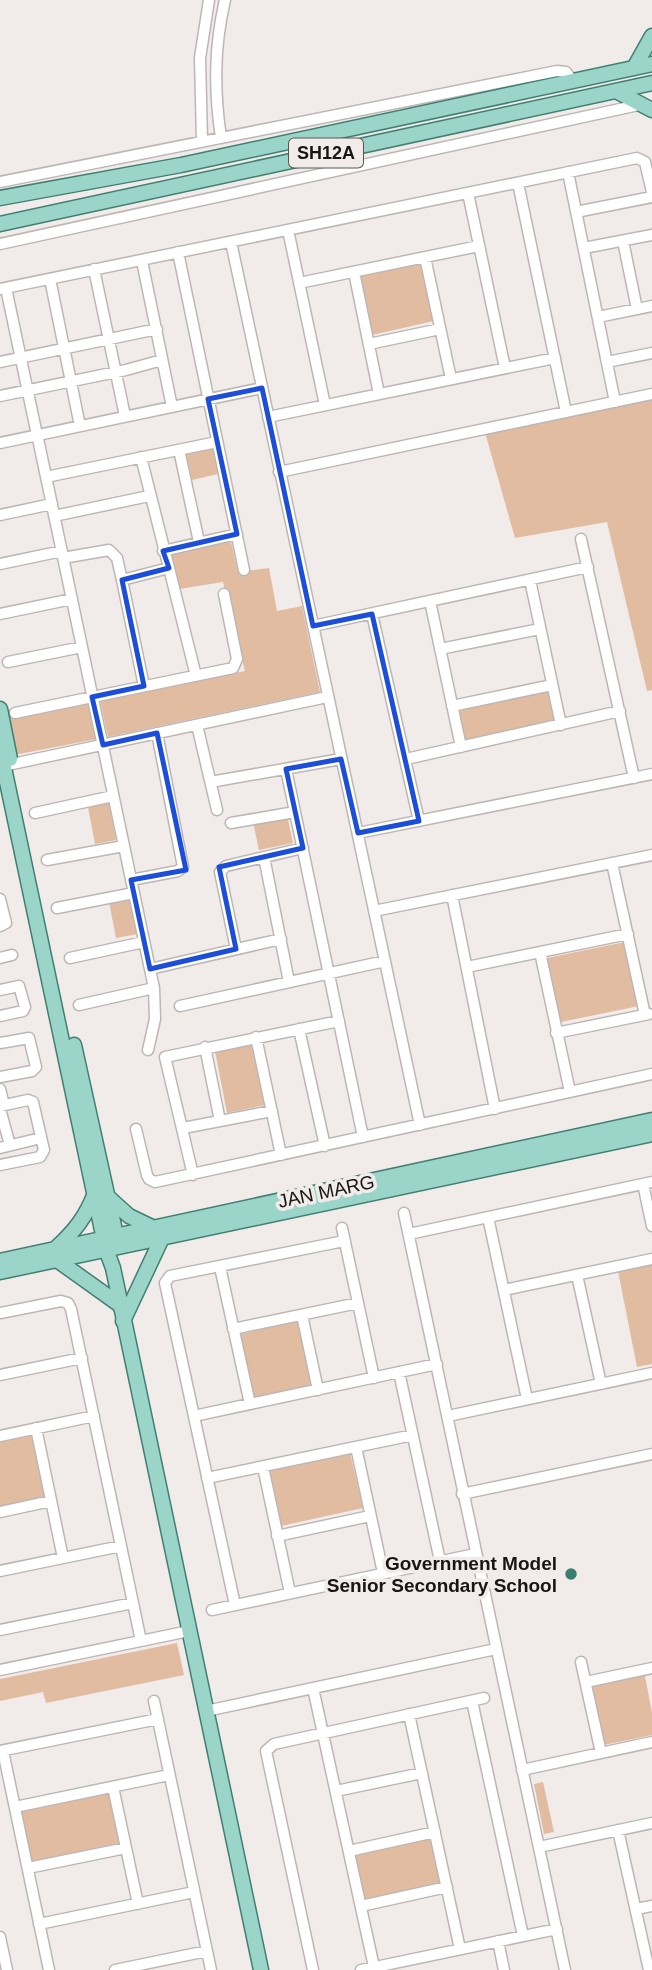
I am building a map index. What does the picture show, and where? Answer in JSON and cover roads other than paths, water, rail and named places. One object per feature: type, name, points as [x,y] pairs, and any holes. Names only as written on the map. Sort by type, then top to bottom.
[{"type":"main road","points":[[634,68],[652,36]]},
{"type":"main road","name":"SH12A","points":[[0,198],[181,165],[652,64]]},
{"type":"main road","name":"SH12A","points":[[0,224],[652,83]]},
{"type":"main road","points":[[616,92],[647,107]]},
{"type":"main road","points":[[0,709],[2,742],[101,1194],[123,1321],[261,1970]]},
{"type":"main road","name":"JAN MARG","points":[[158,1233],[652,1120]]},
{"type":"main road","points":[[0,1272],[56,1255],[158,1233],[652,1134]]},
{"type":"main road","points":[[101,1194],[129,1216],[158,1233]]},
{"type":"main road","points":[[0,1261],[56,1255],[101,1194]]},
{"type":"main road","points":[[123,1321],[158,1233]]},
{"type":"main road","points":[[56,1255],[120,1305]]},
{"type":"street","points":[[202,141],[200,58],[209,0]]},
{"type":"street","points":[[221,138],[215,100],[215,58],[225,0]]},
{"type":"street","points":[[0,182],[558,71],[566,72],[573,81]]},
{"type":"street","points":[[0,244],[647,107]]},
{"type":"street","points":[[148,1050],[156,1019],[154,988],[37,434],[3,288],[637,158],[645,162],[652,195],[576,212]]},
{"type":"street","points":[[568,172],[615,402]]},
{"type":"street","points":[[518,183],[566,412]]},
{"type":"street","points":[[468,193],[505,368]]},
{"type":"street","points":[[288,230],[325,405]]},
{"type":"street","points":[[584,248],[652,235]]},
{"type":"street","points":[[623,241],[637,309]]},
{"type":"street","points":[[231,242],[420,1125]]},
{"type":"street","points":[[299,283],[479,246]]},
{"type":"street","points":[[177,252],[244,570]]},
{"type":"street","points":[[425,257],[451,379]]},
{"type":"street","points":[[142,261],[172,407]]},
{"type":"street","points":[[94,269],[125,416]]},
{"type":"street","points":[[354,272],[379,394]]},
{"type":"street","points":[[50,279],[80,426]]},
{"type":"street","points":[[598,317],[652,306]]},
{"type":"street","points":[[0,362],[157,328]]},
{"type":"street","points":[[369,344],[440,329]]},
{"type":"street","points":[[607,362],[652,353]]},
{"type":"street","points":[[268,417],[555,358]]},
{"type":"street","points":[[0,396],[162,360]]},
{"type":"street","points":[[0,443],[262,388]]},
{"type":"street","points":[[279,472],[652,394]]},
{"type":"street","points":[[46,477],[217,442]]},
{"type":"street","points":[[179,450],[199,542]]},
{"type":"street","points":[[141,457],[196,676]]},
{"type":"street","points":[[0,515],[149,496]]},
{"type":"street","points":[[163,551],[237,534]]},
{"type":"street","points":[[581,539],[634,778]]},
{"type":"street","points":[[0,564],[109,550],[117,558],[144,686]]},
{"type":"street","points":[[122,580],[169,568]]},
{"type":"street","points":[[313,626],[588,568]]},
{"type":"street","points":[[530,580],[561,725]]},
{"type":"street","points":[[15,713],[233,668],[237,663],[224,594]]},
{"type":"street","points":[[0,614],[72,599]]},
{"type":"street","points":[[430,601],[461,747]]},
{"type":"street","points":[[372,614],[419,821]]},
{"type":"street","points":[[440,649],[540,629]]},
{"type":"street","points":[[8,662],[82,647]]},
{"type":"street","points":[[452,706],[552,685]]},
{"type":"street","points":[[7,765],[327,696]]},
{"type":"street","points":[[406,760],[620,711]]},
{"type":"street","points":[[197,724],[217,810]]},
{"type":"street","points":[[131,880],[178,871],[183,867],[157,733]]},
{"type":"street","points":[[216,781],[341,759]]},
{"type":"street","points":[[286,769],[363,1137]]},
{"type":"street","points":[[358,833],[652,774]]},
{"type":"street","points":[[35,813],[113,796]]},
{"type":"street","points":[[231,823],[295,812]]},
{"type":"street","points":[[47,860],[124,846]]},
{"type":"street","points":[[236,949],[220,872],[226,866],[303,848]]},
{"type":"street","points":[[374,911],[652,855]]},
{"type":"street","points":[[264,857],[289,982]]},
{"type":"street","points":[[556,1033],[649,1014],[612,863]]},
{"type":"street","points":[[57,908],[134,892]]},
{"type":"street","points":[[452,895],[495,1109]]},
{"type":"street","points":[[0,899],[6,922],[0,926]]},
{"type":"street","points":[[467,967],[628,934]]},
{"type":"street","points":[[150,969],[281,939]]},
{"type":"street","points":[[70,958],[144,942]]},
{"type":"street","points":[[540,952],[570,1092]]},
{"type":"street","points":[[180,1006],[385,961]]},
{"type":"street","points":[[0,990],[19,986],[25,1007],[23,1011],[0,1016]]},
{"type":"street","points":[[79,1004],[154,988]]},
{"type":"street","points":[[193,1175],[165,1057],[339,1021]]},
{"type":"street","points":[[299,1029],[325,1146]]},
{"type":"street","points":[[256,1037],[281,1155]]},
{"type":"street","points":[[0,1042],[29,1038],[36,1067],[32,1071],[0,1077]]},
{"type":"street","points":[[205,1048],[220,1121]]},
{"type":"street","points":[[136,1129],[149,1179],[155,1182],[652,1074]]},
{"type":"street","points":[[0,1089],[5,1146],[41,1139]]},
{"type":"street","points":[[0,1165],[40,1157],[44,1150],[33,1102],[27,1100],[1,1107]]},
{"type":"street","points":[[183,1128],[272,1111]]},
{"type":"street","points":[[409,1234],[648,1183],[652,1226]]},
{"type":"street","points":[[404,1213],[565,1970]]},
{"type":"street","points":[[488,1217],[527,1399]]},
{"type":"street","points":[[342,1228],[374,1378]]},
{"type":"street","points":[[235,1605],[165,1283],[170,1276],[344,1241]]},
{"type":"street","points":[[504,1290],[652,1259]]},
{"type":"street","points":[[220,1267],[250,1404]]},
{"type":"street","points":[[577,1275],[601,1384]]},
{"type":"street","points":[[0,1313],[51,1301],[68,1303],[141,1641]]},
{"type":"street","points":[[233,1329],[358,1303]]},
{"type":"street","points":[[302,1315],[318,1390]]},
{"type":"street","points":[[0,1375],[82,1358]]},
{"type":"street","points":[[194,1416],[437,1364]]},
{"type":"street","points":[[399,1372],[440,1561]]},
{"type":"street","points":[[448,1416],[652,1373]]},
{"type":"street","points":[[0,1436],[94,1416]]},
{"type":"street","points":[[36,1428],[64,1558]]},
{"type":"street","points":[[207,1478],[413,1435]]},
{"type":"street","points":[[356,1447],[383,1573]]},
{"type":"street","points":[[463,1494],[652,1454]]},
{"type":"street","points":[[262,1467],[290,1593]]},
{"type":"street","points":[[0,1512],[51,1501]]},
{"type":"street","points":[[277,1536],[370,1516]]},
{"type":"street","points":[[0,1571],[121,1546]]},
{"type":"street","points":[[212,1609],[475,1554]]},
{"type":"street","points":[[0,1630],[133,1603]]},
{"type":"street","points":[[0,1670],[189,1631]]},
{"type":"street","points":[[206,1710],[496,1649]]},
{"type":"street","points":[[581,1662],[601,1753]]},
{"type":"street","points":[[586,1682],[652,1668]]},
{"type":"street","points":[[313,1688],[374,1967]]},
{"type":"street","points":[[313,1970],[266,1751],[274,1744],[323,1732],[484,1698]]},
{"type":"street","points":[[154,1701],[211,1970]]},
{"type":"street","points":[[472,1701],[523,1936]]},
{"type":"street","points":[[409,1714],[460,1949]]},
{"type":"street","points":[[49,1970],[1,1751],[158,1719]]},
{"type":"street","points":[[522,1770],[652,1742]]},
{"type":"street","points":[[336,1791],[422,1773]]},
{"type":"street","points":[[15,1807],[169,1775]]},
{"type":"street","points":[[113,1787],[138,1904]]},
{"type":"street","points":[[539,1847],[652,1823]]},
{"type":"street","points":[[618,1830],[649,1970]]},
{"type":"street","points":[[349,1851],[435,1832]]},
{"type":"street","points":[[28,1868],[126,1848]]},
{"type":"street","points":[[360,1906],[447,1888]]},
{"type":"street","points":[[39,1924],[194,1892]]},
{"type":"street","points":[[636,1909],[652,1906]]},
{"type":"street","points":[[361,1970],[556,1929]]},
{"type":"street","points":[[0,1937],[7,1970]]},
{"type":"street","points":[[498,1941],[505,1970]]},
{"type":"street","points":[[116,1970],[151,1966],[207,1951]]},
{"type":"place","name":"Government Model Senior Secondary School","points":[[571,1574]]}]
